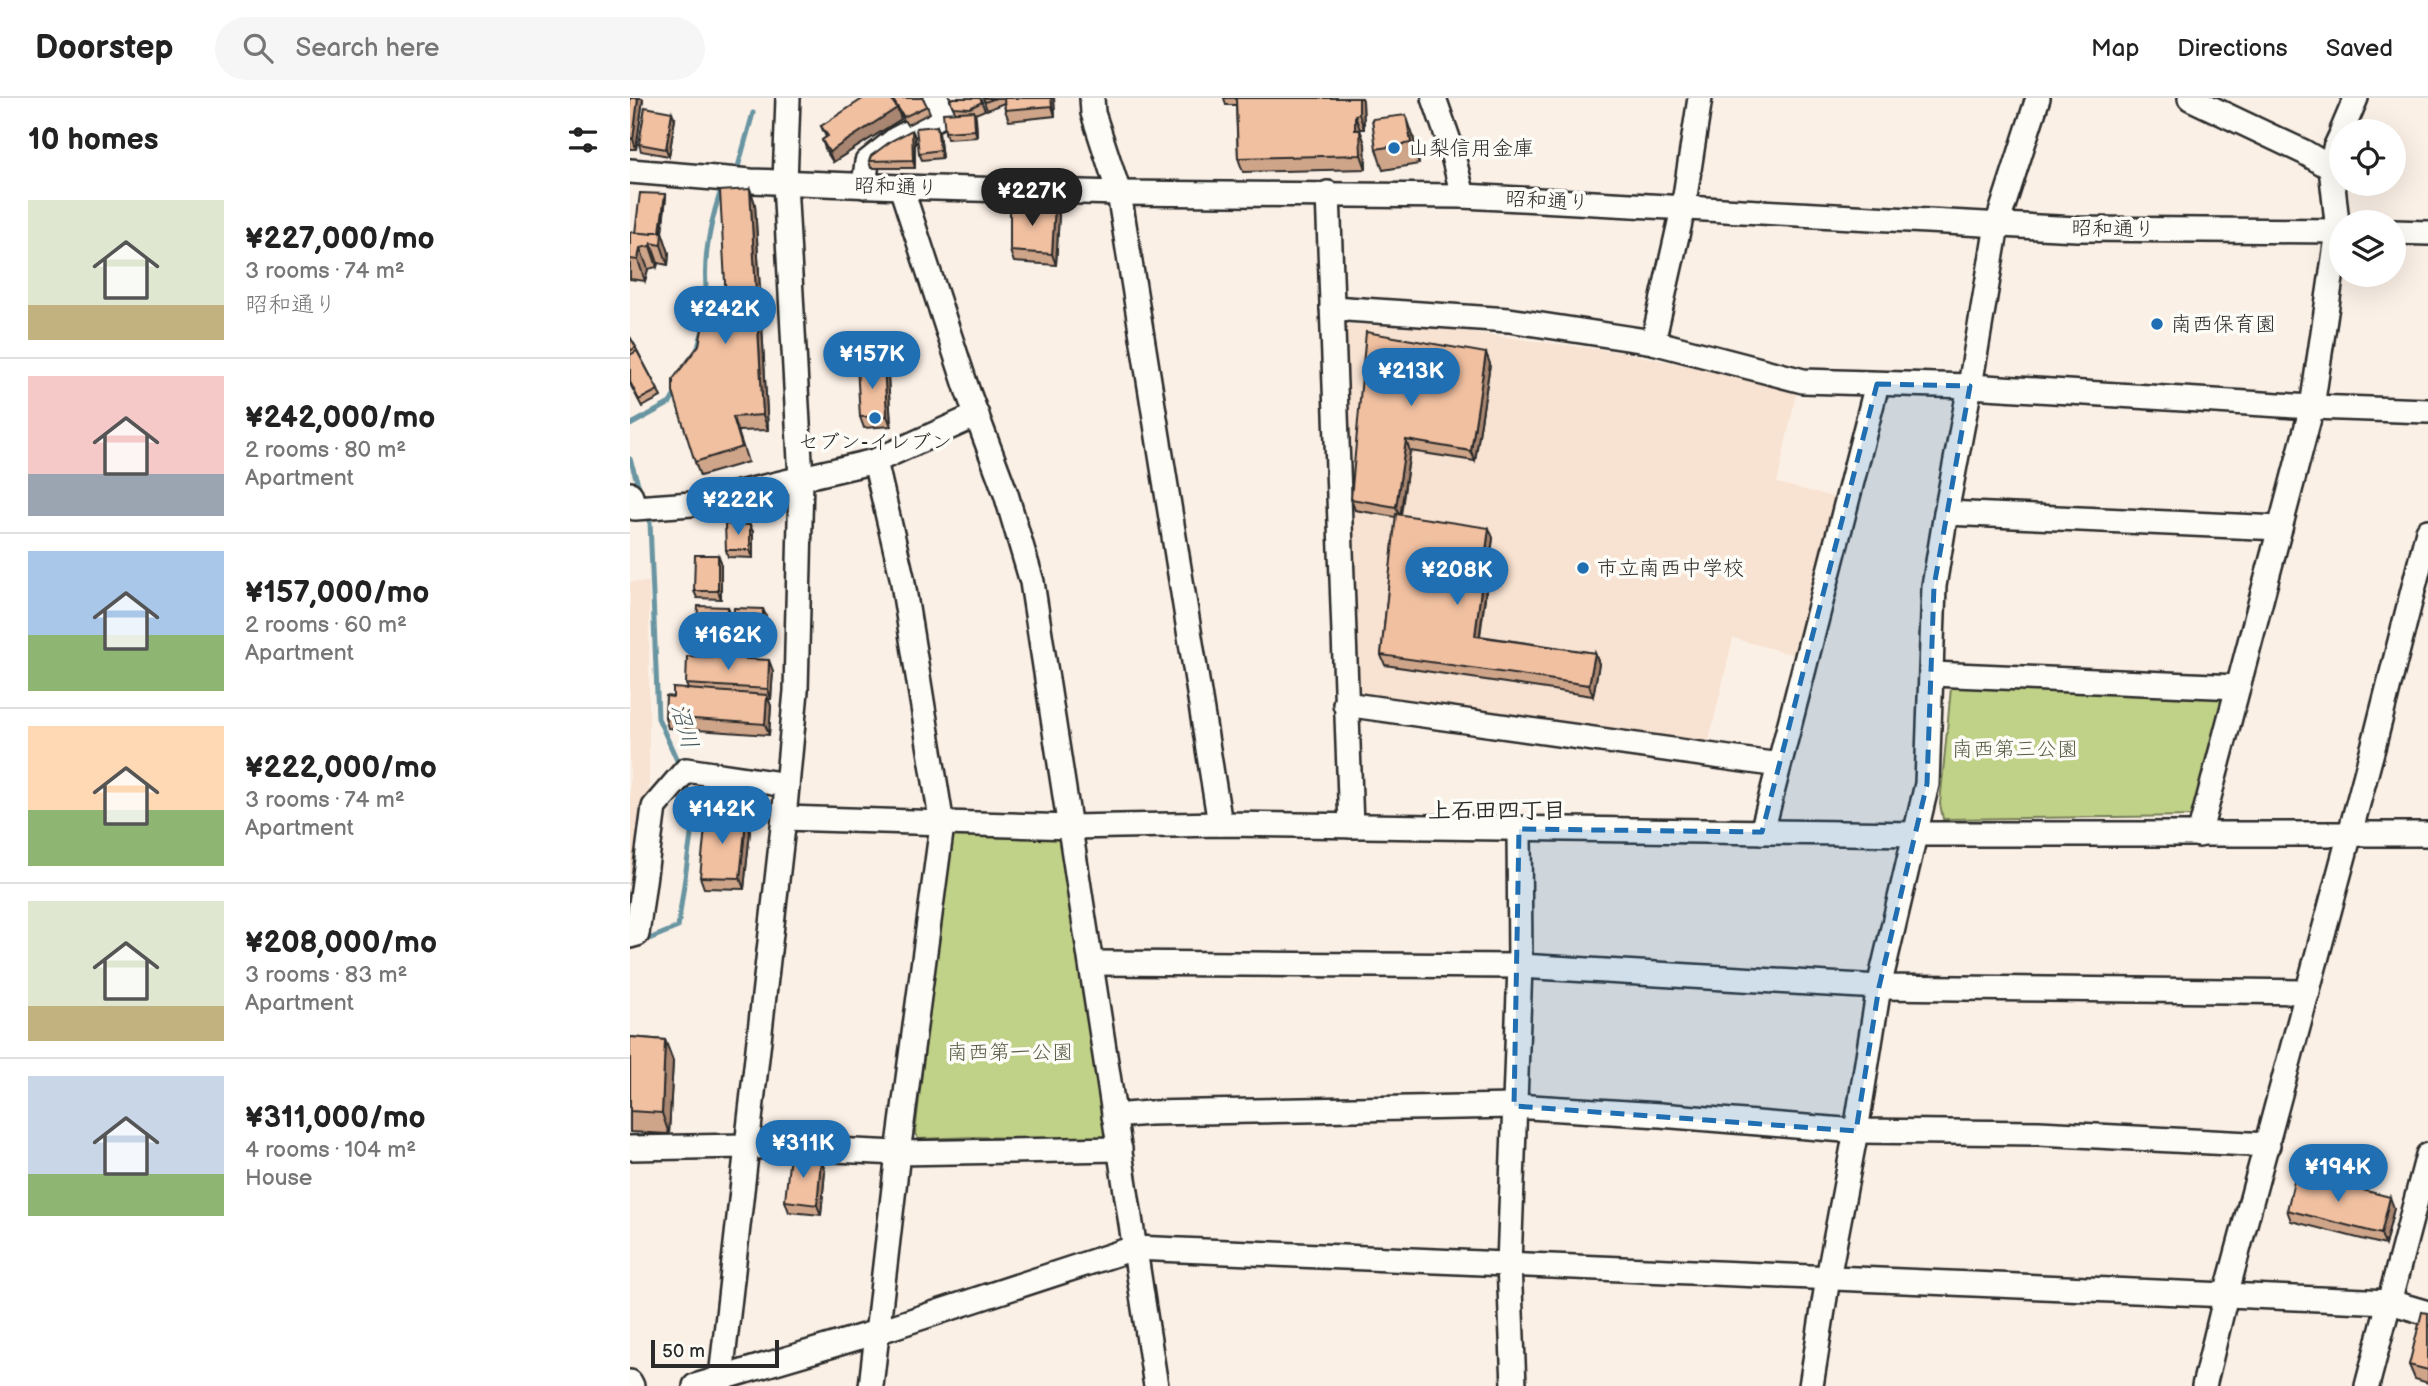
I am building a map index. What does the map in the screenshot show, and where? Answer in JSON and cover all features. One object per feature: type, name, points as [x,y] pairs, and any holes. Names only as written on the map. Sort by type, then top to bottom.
[{"type":"street","points":[[720,1382],[796,691],[801,479],[785,183],[788,98]]},
{"type":"street","points":[[864,186],[867,162],[896,139],[944,114],[936,98]]},
{"type":"street","points":[[1092,98],[1093,113],[1119,193],[1220,824]]},
{"type":"street","points":[[1434,98],[1450,144],[1463,195]]},
{"type":"street","points":[[1653,342],[1683,209],[1700,98]]},
{"type":"street","points":[[1811,1386],[1879,987],[1927,784],[1934,586],[1946,513],[1997,225],[2038,98]]},
{"type":"street","points":[[2190,98],[2304,152],[2329,167]]},
{"type":"street","points":[[2347,119],[2356,98]]},
{"type":"street","name":"昭和通り","points":[[630,171],[751,181],[864,186],[1119,193],[1463,195],[2077,229],[2329,231]]},
{"type":"street","points":[[901,187],[1006,494],[1032,582],[1156,1386]]},
{"type":"street","points":[[1328,193],[1351,826]]},
{"type":"street","points":[[2406,232],[2428,233]]},
{"type":"street","points":[[2199,835],[2312,407],[2331,287]]},
{"type":"street","points":[[1332,308],[1509,320],[1653,342],[1803,381],[1970,386],[2312,407],[2428,411]]},
{"type":"street","points":[[1762,832],[1877,384]]},
{"type":"street","points":[[630,494],[635,508],[692,504],[875,461],[977,415]]},
{"type":"street","points":[[871,1386],[898,1153],[942,825],[902,577],[875,461]]},
{"type":"street","points":[[1946,513],[2280,528]]},
{"type":"street","points":[[2204,1386],[2428,531]]},
{"type":"street","points":[[1932,674],[2238,687]]},
{"type":"street","points":[[1345,704],[1779,765]]},
{"type":"street","points":[[630,936],[637,934],[654,807],[686,770],[787,785]]},
{"type":"street","points":[[784,818],[1071,827],[1220,824],[1917,834],[2428,834]]},
{"type":"street","points":[[1514,1386],[1509,1264],[1520,966],[1519,828]]},
{"type":"street","points":[[1092,963],[1520,966],[1879,987],[2308,992]]},
{"type":"street","points":[[1114,1116],[1149,1113],[1514,1106],[1856,1131],[2039,1133],[2268,1145]]},
{"type":"street","points":[[630,1147],[747,1146],[898,1153],[1120,1149]]},
{"type":"street","points":[[2367,1386],[2428,1155]]},
{"type":"street","points":[[695,1386],[720,1382],[1134,1248],[2390,1302],[2428,1313]]},
{"type":"highlighted area","points":[[1877,384],[1970,386],[1934,586],[1927,784],[1879,987],[1856,1131],[1514,1106],[1519,829],[1762,832]]},
{"type":"shaded area","name":"市立南西中学校","points":[[1342,324],[1445,329],[1626,353],[1797,389],[1777,483],[1841,499],[1795,655],[1733,638],[1707,749],[1350,699]]},
{"type":"shaded area","points":[[630,582],[649,582],[649,805],[630,929]]},
{"type":"green space","name":"南西第三公園","points":[[1952,677],[2232,691],[2200,816],[1943,819],[1940,804]]},
{"type":"green space","name":"南西第一公園","points":[[956,830],[1068,838],[1107,1132],[1105,1140],[974,1137],[919,1139],[915,1134],[949,835]]},
{"type":"building","points":[[630,98],[638,98],[633,139],[630,138]]},
{"type":"building","points":[[864,98],[890,98],[897,108],[829,152],[822,140],[828,136],[821,126]]},
{"type":"building","points":[[923,98],[927,106],[904,117],[893,100]]},
{"type":"building","points":[[980,98],[982,102],[970,108],[953,107],[950,100]]},
{"type":"building","points":[[1004,98],[1051,98],[1052,106],[1005,110]]},
{"type":"building","points":[[1236,98],[1359,98],[1355,130],[1360,130],[1361,155],[1238,158]]},
{"type":"building","points":[[645,107],[672,112],[666,149],[639,144]]},
{"type":"building","points":[[974,111],[975,130],[945,132],[943,113]]},
{"type":"building","points":[[1406,115],[1411,143],[1376,149],[1372,119]]},
{"type":"building","points":[[937,126],[940,150],[919,153],[916,128]]},
{"type":"building","points":[[912,130],[913,160],[869,161],[871,156],[891,141]]},
{"type":"building","points":[[750,189],[763,415],[733,417],[742,447],[695,462],[673,392],[673,379],[699,345],[707,303],[726,301],[720,191]]},
{"type":"building","points":[[640,193],[665,194],[660,232],[635,233]]},
{"type":"building","points":[[1010,203],[1055,204],[1052,254],[1010,251]]},
{"type":"building","points":[[630,232],[662,232],[661,245],[651,243],[650,246],[640,248],[638,260],[630,259]]},
{"type":"building","points":[[1366,332],[1486,353],[1471,451],[1406,440],[1396,507],[1351,499]]},
{"type":"building","points":[[630,337],[636,347],[630,351]]},
{"type":"building","points":[[637,351],[658,390],[639,400],[630,382],[630,355]]},
{"type":"building","points":[[884,365],[887,416],[860,417],[857,366]]},
{"type":"building","points":[[1396,514],[1489,528],[1475,636],[1595,653],[1589,685],[1381,655]]},
{"type":"building","points":[[725,524],[750,525],[750,550],[726,550]]},
{"type":"building","points":[[695,555],[718,555],[718,591],[694,591]]},
{"type":"building","points":[[698,606],[728,607],[727,629],[697,628]]},
{"type":"building","points":[[734,608],[763,609],[762,631],[733,630]]},
{"type":"building","points":[[695,634],[730,636],[729,656],[693,653]]},
{"type":"building","points":[[687,656],[769,660],[768,689],[686,684]]},
{"type":"building","points":[[673,688],[767,695],[765,724],[665,717],[666,696],[673,697]]},
{"type":"building","points":[[707,808],[724,808],[723,819],[746,820],[740,878],[700,877]]},
{"type":"building","points":[[630,1037],[665,1040],[662,1113],[630,1111]]},
{"type":"building","points":[[790,1155],[821,1160],[817,1205],[785,1201]]},
{"type":"building","points":[[2296,1173],[2390,1197],[2381,1234],[2287,1210]]},
{"type":"building","points":[[2422,1312],[2428,1313],[2428,1370],[2409,1365]]},
{"type":"waterway","name":"沼川","points":[[736,174],[753,113]]},
{"type":"waterway","name":"沼川","points":[[708,310],[706,265],[709,237],[720,193],[727,190]]},
{"type":"waterway","name":"沼川","points":[[697,351],[703,330]]},
{"type":"waterway","name":"沼川","points":[[630,425],[670,403],[677,391]]},
{"type":"waterway","name":"沼川","points":[[630,459],[641,493]]},
{"type":"waterway","name":"沼川","points":[[647,513],[650,522],[658,718],[680,767]]},
{"type":"waterway","name":"沼川","points":[[649,939],[678,927],[695,807],[688,796],[685,780]]},
{"type":"place","name":"山梨信用金庫","points":[[1394,148]]},
{"type":"place","name":"南西保育園","points":[[2157,324]]},
{"type":"place","name":"セブン-イレブン","points":[[875,418]]},
{"type":"place","name":"市立南西中学校","points":[[1583,568]]},
{"type":"district","name":"上石田四丁目","points":[[1497,811]]}]
